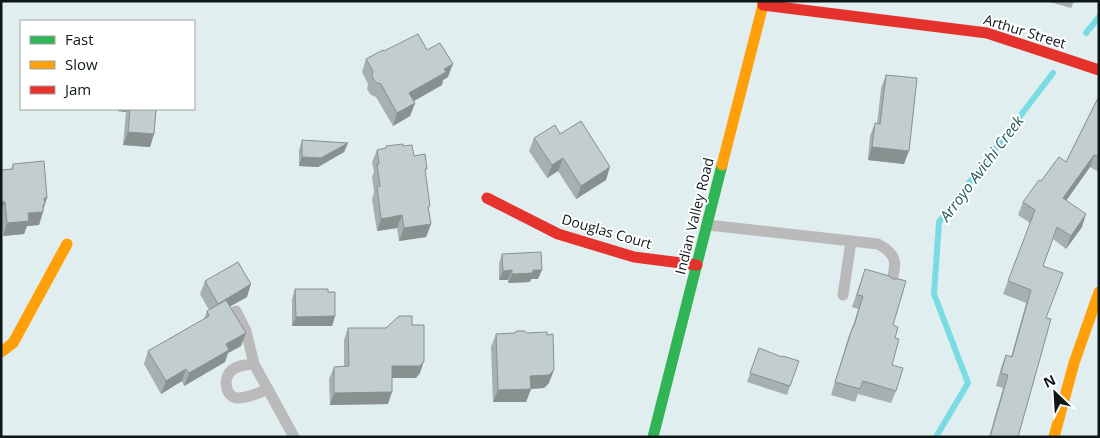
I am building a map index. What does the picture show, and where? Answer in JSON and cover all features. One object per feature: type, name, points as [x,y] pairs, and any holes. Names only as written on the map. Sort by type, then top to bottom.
[{"type":"street","name":"Arthur Street","points":[[762,3],[789,9],[987,33],[1099,70]]},
{"type":"street","name":"Indian Valley Road","points":[[653,437],[708,225],[762,3]]},
{"type":"street","name":"Douglas Court","points":[[487,198],[558,234],[634,257],[697,266]]},
{"type":"street","points":[[1,352],[13,343],[67,244]]},
{"type":"street","points":[[1054,437],[1074,363],[1099,292]]},
{"type":"lane","points":[[708,225],[878,244],[888,250],[894,259],[895,270],[891,285]]},
{"type":"lane","points":[[843,295],[851,242]]},
{"type":"lane","points":[[236,311],[246,331],[254,364],[294,437]]},
{"type":"lane","points":[[254,364],[241,366],[231,371],[226,379],[226,388],[230,395],[236,398],[268,389]]},
{"type":"building","points":[[418,34],[427,50],[440,43],[453,64],[444,69],[446,72],[409,93],[415,103],[397,113],[381,84],[375,82],[372,76],[373,71],[366,59]]},
{"type":"building","points":[[886,75],[917,78],[909,151],[872,147],[875,123],[880,124]]},
{"type":"building","points":[[1099,96],[1099,157],[1094,155],[1063,198],[1086,214],[1071,236],[1057,227],[1043,266],[1063,273],[1046,318],[1051,319],[1018,437],[990,437],[1008,375],[1001,373],[1006,355],[1012,357],[1031,290],[1008,281],[1035,210],[1023,202],[1059,157],[1066,162]]},
{"type":"building","points":[[130,110],[156,110],[154,134],[128,132]]},
{"type":"building","points":[[581,121],[610,167],[581,186],[563,158],[552,165],[534,138],[555,125],[560,134]]},
{"type":"building","points":[[302,140],[348,143],[321,158],[302,157]]},
{"type":"building","points":[[403,144],[403,146],[412,145],[414,156],[425,154],[430,206],[428,207],[431,224],[404,228],[402,215],[381,219],[377,187],[380,186],[377,150],[386,148],[386,146]]},
{"type":"building","points":[[44,161],[47,198],[44,198],[43,212],[28,213],[29,221],[7,223],[5,202],[1,202],[1,170],[13,169],[13,164]]},
{"type":"building","points":[[541,252],[542,270],[533,270],[533,273],[512,274],[512,270],[503,271],[502,254]]},
{"type":"building","points":[[238,262],[251,284],[218,304],[205,281]]},
{"type":"building","points":[[865,269],[893,279],[906,281],[893,325],[898,327],[895,338],[899,339],[892,365],[903,368],[896,391],[863,381],[860,389],[835,382],[863,296],[857,295]]},
{"type":"building","points":[[295,289],[328,289],[328,292],[335,292],[335,316],[296,317]]},
{"type":"building","points":[[226,300],[246,333],[226,344],[229,350],[189,373],[186,369],[166,381],[148,351],[209,316],[207,311]]},
{"type":"building","points":[[399,316],[412,316],[412,325],[424,325],[424,361],[420,366],[392,366],[392,392],[334,393],[334,367],[349,366],[348,328],[386,328]]},
{"type":"building","points":[[516,331],[525,331],[527,333],[547,332],[547,335],[553,334],[554,370],[549,375],[530,376],[531,389],[498,390],[496,334],[515,333]]},
{"type":"building","points":[[759,348],[799,361],[790,386],[750,373]]},
{"type":"waterway","name":"Arroyo Avichi Creek","points":[[1086,33],[1099,17]]},
{"type":"waterway","name":"Arroyo Avichi Creek","points":[[936,437],[968,383],[934,294],[939,222],[1053,73]]},
{"type":"traffic: fast","points":[[653,437],[722,165]]},
{"type":"traffic: slow","points":[[722,165],[763,5],[762,1]]},
{"type":"traffic: slow","points":[[1,352],[13,343],[67,244]]},
{"type":"traffic: slow","points":[[1054,437],[1074,363],[1099,292]]},
{"type":"traffic: jam","points":[[763,5],[987,33],[1099,70]]},
{"type":"traffic: jam","points":[[487,198],[558,234],[634,257],[697,265]]}]
